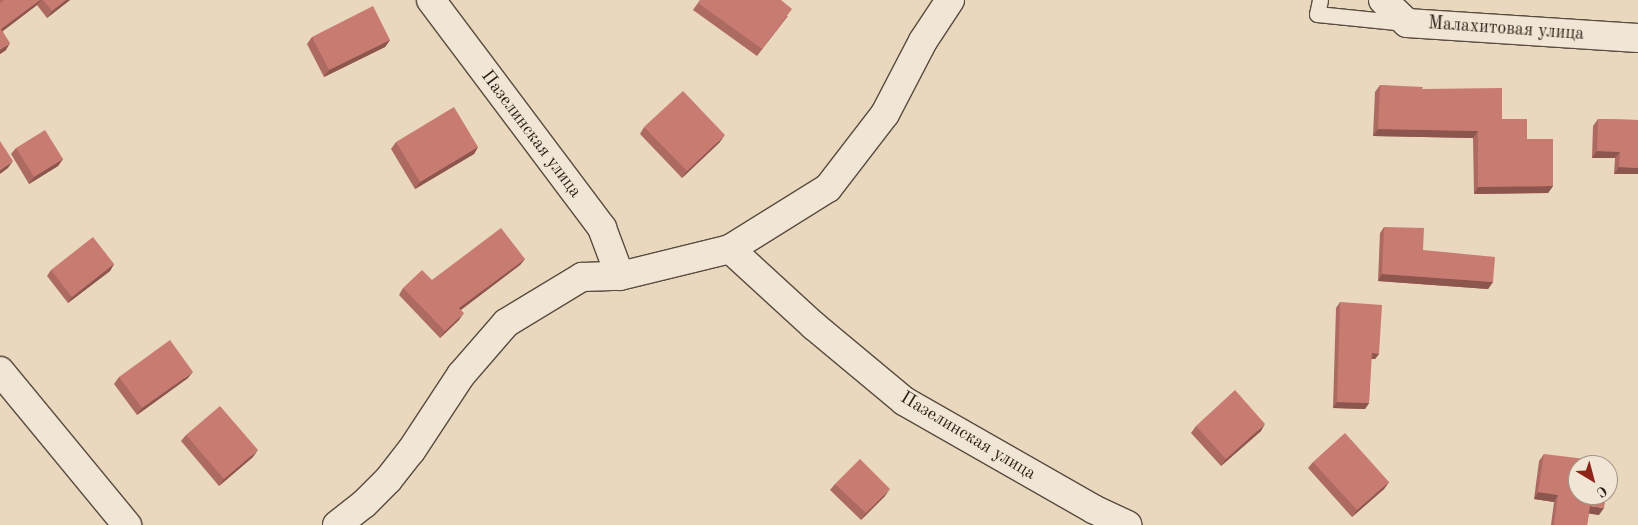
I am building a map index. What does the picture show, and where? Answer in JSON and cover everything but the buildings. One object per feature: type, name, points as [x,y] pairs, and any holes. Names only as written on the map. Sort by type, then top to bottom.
[{"type":"street","name":"Пазелинская улица","points":[[431,0],[602,228],[620,276]]},
{"type":"street","points":[[336,525],[364,504],[388,480],[411,451],[461,375],[506,323],[582,277],[620,276],[730,249],[828,188],[885,114],[923,41],[950,0]]},
{"type":"street","name":"Малахитовая улица","points":[[1383,0],[1407,23],[1638,38]]},
{"type":"street","name":"Пазелинская улица","points":[[730,249],[814,326],[904,401],[1088,517],[1128,525]]},
{"type":"street","points":[[0,372],[127,525]]},
{"type":"lane","points":[[1320,0],[1317,14],[1407,23]]}]
